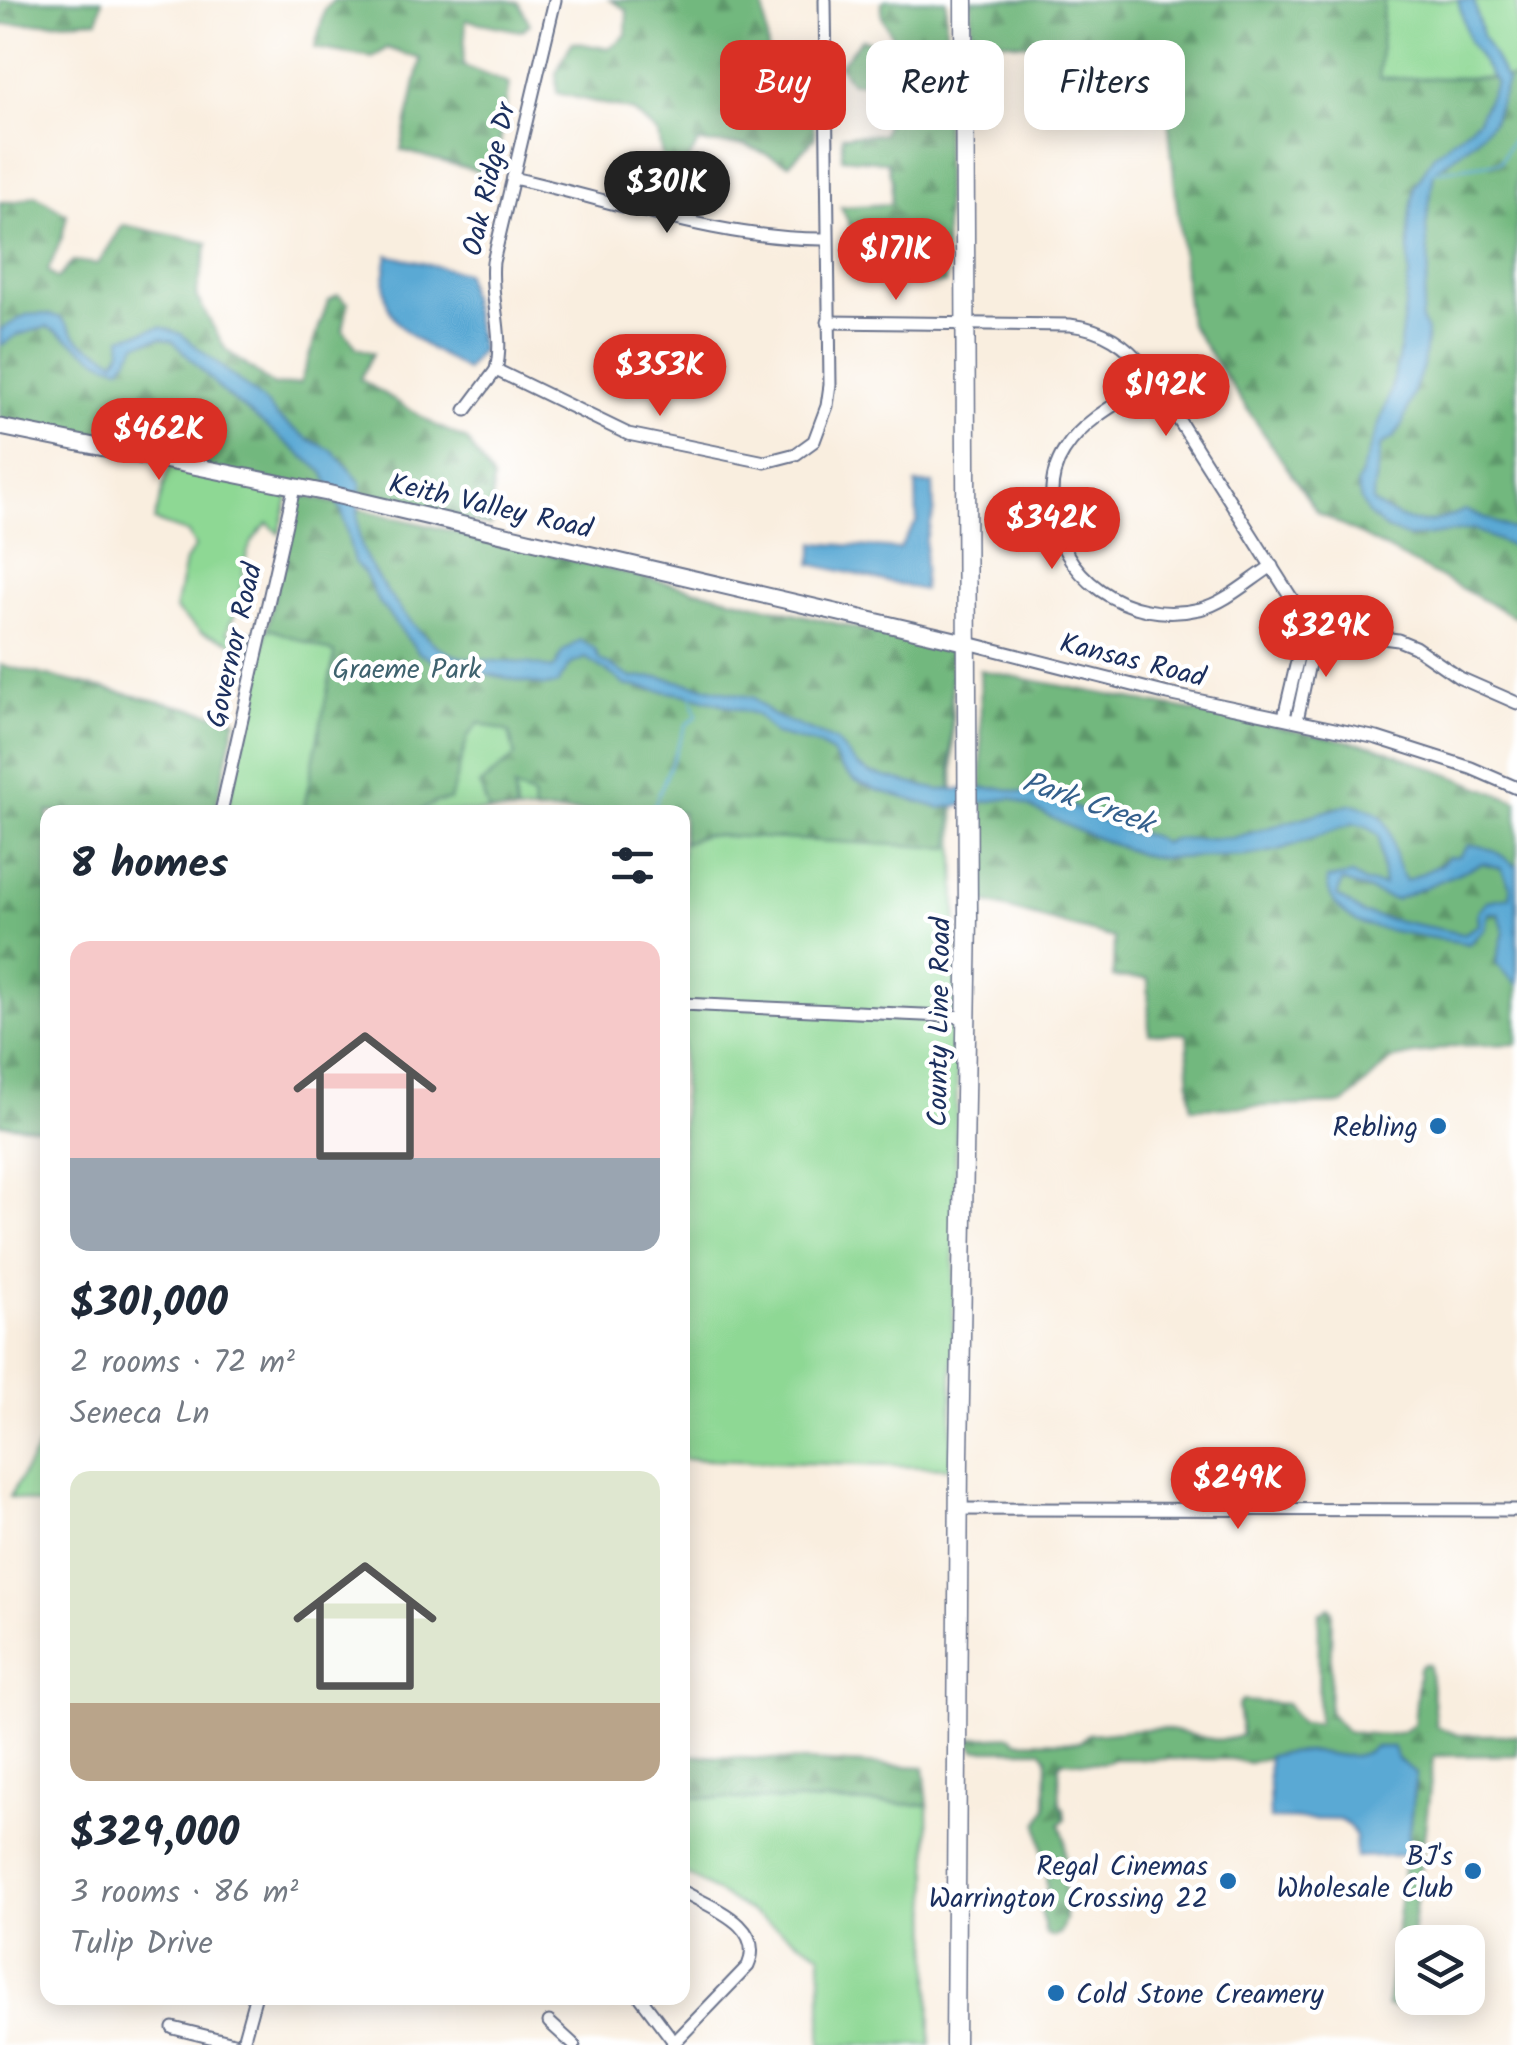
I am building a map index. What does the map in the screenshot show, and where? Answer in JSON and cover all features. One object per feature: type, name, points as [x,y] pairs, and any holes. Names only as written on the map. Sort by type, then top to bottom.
[{"type":"main road","name":"County Line Road","points":[[955,2045],[968,807],[964,0]]},
{"type":"street","name":"Oak Ridge Dr","points":[[496,370],[499,328],[491,285],[556,0]]},
{"type":"street","points":[[466,410],[496,370],[628,434],[765,462],[780,460],[814,441],[830,386],[826,0]]},
{"type":"street","points":[[513,178],[746,234],[827,239]]},
{"type":"street","points":[[828,322],[1060,324],[1090,328],[1129,350],[1154,381],[1294,602],[1304,646],[1298,657],[1290,719]]},
{"type":"street","points":[[1154,381],[1086,426],[1058,462],[1052,507],[1066,557],[1079,574],[1108,595],[1160,610],[1206,608],[1272,566]]},
{"type":"street","name":"Keith Valley Road","points":[[0,427],[327,493],[968,643]]},
{"type":"street","name":"Governor Road","points":[[223,805],[294,488]]},
{"type":"street","points":[[1304,646],[1375,636],[1398,640],[1460,678],[1517,703]]},
{"type":"street","name":"Kansas Road","points":[[968,643],[1168,694],[1424,751],[1517,788]]},
{"type":"street","points":[[690,1004],[967,1017]]},
{"type":"street","points":[[958,1509],[1517,1510]]},
{"type":"street","points":[[646,2005],[673,2043],[748,1966],[752,1943],[740,1925],[690,1896]]},
{"type":"street","points":[[173,2028],[242,2045],[253,2005]]},
{"type":"street","points":[[549,2022],[574,2045]]},
{"type":"green space","points":[[0,0],[102,0],[98,20],[0,25]]},
{"type":"green space","points":[[334,0],[519,3],[530,24],[520,31],[466,20],[463,66],[509,84],[495,176],[401,150],[421,59],[387,48],[373,58],[315,48],[325,9]]},
{"type":"green space","points":[[610,0],[763,0],[767,40],[720,40],[720,130],[814,130],[815,138],[789,164],[745,145],[698,143],[673,189],[667,185],[658,134],[633,111],[557,93],[556,73],[572,42],[609,49],[626,35],[627,10]]},
{"type":"green space","points":[[946,0],[946,40],[894,40],[882,16],[882,2]]},
{"type":"green space","points":[[971,0],[1384,0],[1379,78],[1517,78],[1517,618],[1317,512],[1189,323],[1169,130],[1185,130],[1185,40],[1024,40],[1024,44],[971,36]]},
{"type":"green space","points":[[1384,0],[1517,0],[1517,78],[1378,78]]},
{"type":"green space","points":[[862,39],[866,40],[866,83],[851,83],[846,76],[846,57]]},
{"type":"green space","points":[[884,130],[946,130],[945,283],[900,283],[887,230],[853,232],[841,207],[891,204],[892,181],[887,162],[842,158],[842,136],[883,134]]},
{"type":"green space","points":[[35,195],[67,214],[48,271],[57,279],[73,261],[98,264],[123,225],[208,243],[196,296],[226,350],[274,386],[300,383],[328,301],[338,295],[348,303],[343,330],[357,348],[373,353],[360,379],[467,440],[493,479],[491,526],[0,428],[0,202]]},
{"type":"green space","points":[[169,467],[290,491],[279,534],[268,523],[252,542],[245,560],[239,604],[227,633],[242,638],[247,631],[254,633],[252,653],[242,662],[231,642],[201,632],[175,610],[185,561],[195,547],[188,533],[154,521]]},
{"type":"green space","name":"Graeme Park","points":[[297,494],[951,651],[958,1015],[951,1468],[690,1459],[690,805],[228,805]]},
{"type":"green space","points":[[297,494],[951,651],[951,848],[705,835],[690,840],[690,805],[534,805],[533,797],[514,788],[515,805],[487,805],[480,785],[515,756],[509,732],[479,723],[468,736],[450,800],[431,805],[304,805],[335,653],[267,628]]},
{"type":"green space","points":[[0,665],[236,719],[217,805],[40,805],[40,1128],[0,1124]]},
{"type":"green space","points":[[980,670],[1375,746],[1517,801],[1517,1044],[1455,1046],[1391,1060],[1344,1104],[1191,1108],[1187,1034],[1149,1033],[1148,979],[1113,977],[1114,938],[984,902]]},
{"type":"green space","points":[[40,1444],[40,1504],[10,1497]]},
{"type":"green space","points":[[1329,1607],[1332,1611],[1329,1712],[1347,1732],[1391,1734],[1414,1724],[1419,1668],[1429,1664],[1436,1726],[1458,1735],[1517,1735],[1517,1755],[1434,1756],[1413,1925],[1397,1925],[1416,1774],[1398,1760],[1314,1752],[1279,1754],[1249,1763],[1231,1759],[1062,1761],[1060,1804],[1065,1819],[1060,1824],[1065,1839],[1065,1919],[1061,1932],[1053,1937],[1046,1934],[1039,1903],[1047,1889],[1038,1824],[1046,1809],[1047,1758],[1041,1750],[975,1750],[970,1743],[972,1738],[1010,1736],[1017,1741],[1080,1742],[1088,1734],[1153,1729],[1222,1740],[1242,1735],[1238,1706],[1242,1701],[1287,1704],[1300,1723],[1318,1723],[1319,1614]]},
{"type":"green space","points":[[690,1755],[924,1767],[928,1805],[690,1797]]},
{"type":"green space","points":[[690,1797],[928,1805],[931,2045],[821,2045],[821,1954],[690,1876]]},
{"type":"green space","points":[[1395,1942],[1395,2008],[1387,2006]]},
{"type":"water","points":[[1458,0],[1474,0],[1482,35],[1507,81],[1493,121],[1434,172],[1426,227],[1429,266],[1421,321],[1427,331],[1423,366],[1402,425],[1394,437],[1380,446],[1373,503],[1397,517],[1418,522],[1439,520],[1465,510],[1517,531],[1517,549],[1473,529],[1409,538],[1385,528],[1368,514],[1357,484],[1398,361],[1415,187],[1433,156],[1478,120],[1496,83],[1469,41]]},
{"type":"water","points":[[388,255],[465,273],[481,350],[466,370],[414,338],[392,314],[384,279]]},
{"type":"water","points":[[26,315],[61,318],[79,340],[115,361],[122,350],[121,337],[161,327],[181,334],[267,404],[277,417],[333,451],[361,483],[359,534],[369,564],[390,597],[418,629],[447,652],[471,659],[552,669],[562,652],[580,640],[595,649],[599,659],[632,678],[660,677],[754,698],[772,715],[836,741],[869,773],[938,790],[1000,788],[1029,794],[1064,803],[1125,831],[1152,836],[1163,843],[1173,839],[1233,838],[1351,804],[1368,809],[1387,824],[1406,881],[1448,857],[1459,856],[1469,845],[1489,849],[1517,867],[1517,985],[1496,963],[1504,932],[1499,913],[1488,913],[1485,929],[1469,944],[1367,925],[1341,910],[1330,893],[1327,879],[1352,875],[1365,883],[1384,885],[1379,836],[1367,826],[1354,823],[1279,850],[1246,856],[1160,858],[1138,854],[1079,831],[1012,798],[940,808],[877,790],[855,781],[833,754],[819,745],[775,734],[756,714],[694,696],[624,685],[586,658],[571,664],[557,684],[545,686],[478,672],[458,673],[419,653],[378,601],[365,574],[354,562],[342,512],[323,472],[222,391],[173,341],[162,338],[138,343],[121,367],[101,360],[47,327],[17,335],[0,346],[0,330]],"holes":[[[1482,863],[1501,868],[1511,888],[1510,897],[1487,901],[1478,912],[1479,925],[1463,934],[1364,914],[1337,896],[1342,881],[1395,900]]]},
{"type":"water","points":[[916,484],[933,484],[934,513],[926,538],[923,590],[811,564],[815,543],[899,549],[917,521]]},
{"type":"water","points":[[1374,1747],[1393,1747],[1398,1760],[1416,1773],[1406,1855],[1356,1857],[1353,1831],[1340,1820],[1270,1819],[1268,1756],[1310,1752],[1351,1756]]},
{"type":"waterway","points":[[1434,172],[1500,162],[1517,131]]},
{"type":"waterway","points":[[655,805],[686,725],[697,716],[691,694]]},
{"type":"place","name":"Rebling","points":[[1438,1126]]},
{"type":"place","name":"BJ's Wholesale Club","points":[[1473,1871]]},
{"type":"place","name":"Regal Cinemas Warrington Crossing 22","points":[[1228,1881]]},
{"type":"place","name":"Cold Stone Creamery","points":[[1056,1993]]},
{"type":"water label","name":"Park Creek","points":[[1088,802]]}]
